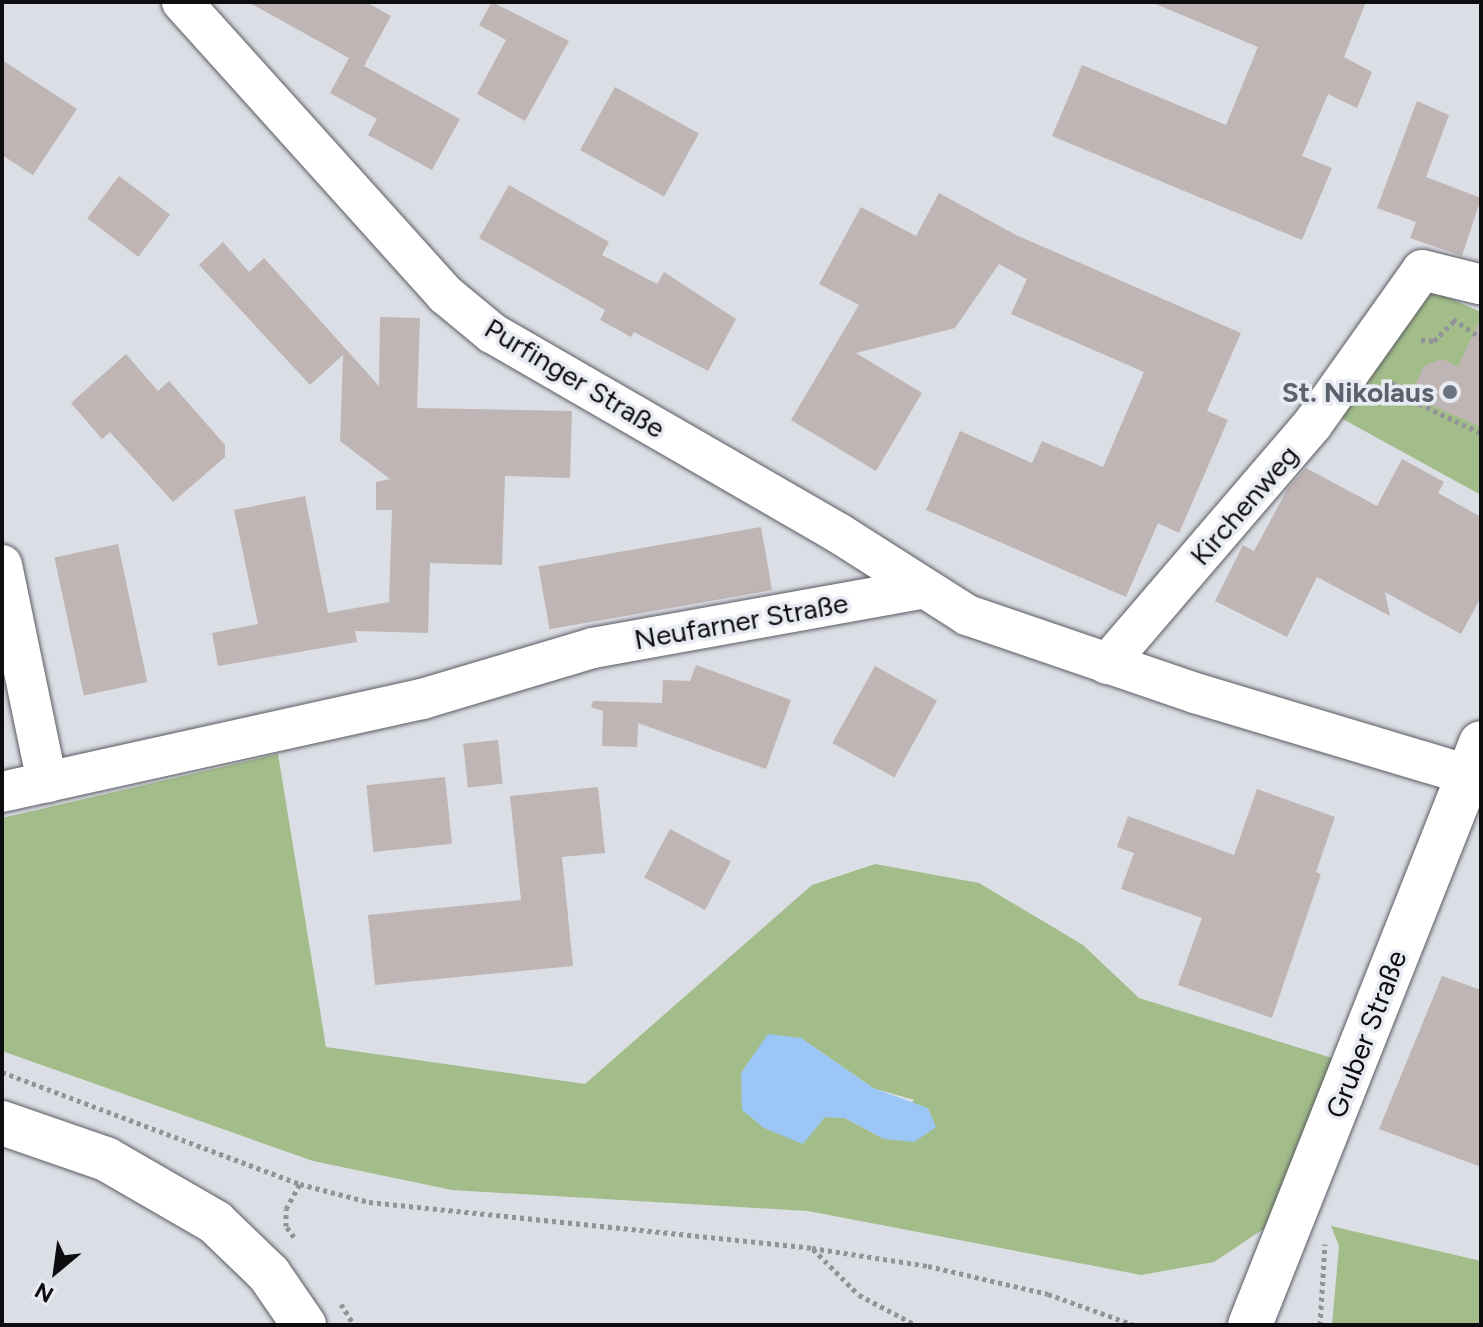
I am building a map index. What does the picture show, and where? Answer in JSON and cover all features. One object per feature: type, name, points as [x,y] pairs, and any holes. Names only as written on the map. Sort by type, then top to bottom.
[{"type":"street","name":"Purfinger Straße","points":[[182,2],[446,295],[492,333],[840,534],[920,589]]},
{"type":"street","name":"Kirchenweg","points":[[1107,664],[1312,425],[1422,270],[1480,282]]},
{"type":"street","points":[[2,565],[47,782]]},
{"type":"street","points":[[920,589],[967,615],[1107,664],[1473,758]]},
{"type":"street","name":"Neufarner Straße","points":[[2,792],[422,699],[593,648],[920,589]]},
{"type":"street","name":"Gruber Straße","points":[[1262,1314],[1473,758]]},
{"type":"street","points":[[2,1123],[106,1159],[215,1222],[269,1274],[304,1325]]},
{"type":"path","points":[[1412,339],[1434,341],[1453,322]]},
{"type":"path","points":[[1396,377],[1390,390],[1481,433]]},
{"type":"path","points":[[2,1072],[300,1184],[369,1202],[462,1215],[812,1248],[1048,1294],[1134,1325]]},
{"type":"path","points":[[297,1242],[286,1226],[286,1209],[300,1184]]},
{"type":"path","points":[[812,1248],[859,1295],[916,1325]]},
{"type":"path","points":[[334,1293],[354,1325]]},
{"type":"green space","points":[[1424,287],[1481,312],[1481,495],[1341,418]]},
{"type":"green space","points":[[278,754],[326,1047],[585,1084],[812,885],[875,864],[979,883],[1083,945],[1139,998],[1332,1058],[1268,1226],[1214,1262],[1141,1275],[808,1211],[452,1190],[313,1161],[2,1051],[2,818]],"holes":[[[801,1038],[873,1088],[914,1100],[884,1139],[845,1118],[825,1117]]]},
{"type":"green space","points":[[1331,1226],[1481,1261],[1481,1325],[1332,1325],[1339,1246]]},
{"type":"water","points":[[768,1034],[801,1038],[873,1088],[928,1108],[936,1127],[914,1142],[884,1139],[845,1118],[825,1117],[803,1144],[764,1128],[742,1110],[741,1073]]},
{"type":"building","points":[[248,2],[366,2],[391,16],[364,66],[460,119],[432,170],[368,135],[377,119],[330,93],[349,58]]},
{"type":"building","points":[[492,2],[569,41],[525,121],[477,94],[506,40],[479,25]]},
{"type":"building","points":[[1151,2],[1366,2],[1344,57],[1372,72],[1357,108],[1328,94],[1302,156],[1332,168],[1302,240],[1052,136],[1082,65],[1226,125],[1258,47]]},
{"type":"building","points":[[2,60],[77,109],[33,175],[2,155]]},
{"type":"building","points":[[615,87],[699,134],[664,197],[580,150]]},
{"type":"building","points":[[1417,101],[1449,115],[1426,177],[1481,198],[1462,256],[1410,238],[1416,222],[1377,208]]},
{"type":"building","points":[[119,176],[170,215],[138,257],[87,218]]},
{"type":"building","points":[[509,185],[609,242],[602,255],[657,284],[664,272],[736,319],[708,371],[634,332],[631,337],[600,320],[605,310],[479,238]]},
{"type":"building","points":[[939,193],[1016,235],[1241,333],[1207,411],[1228,420],[1179,533],[1158,523],[1126,597],[926,510],[960,431],[1032,463],[1042,441],[1103,467],[1144,372],[1011,314],[1027,279],[999,264],[955,328],[856,353],[922,393],[876,471],[791,420],[859,305],[819,284],[861,207],[916,236]]},
{"type":"building","points":[[223,242],[249,272],[264,258],[379,386],[380,317],[420,318],[417,408],[572,411],[570,478],[505,476],[502,565],[430,563],[428,633],[355,631],[357,642],[218,666],[212,633],[258,624],[234,510],[305,496],[328,613],[389,602],[392,510],[376,510],[376,482],[390,479],[340,441],[343,355],[310,385],[199,265]]},
{"type":"building","name":"St. Nikolaus","points":[[1481,317],[1481,427],[1423,401],[1416,383],[1424,366],[1442,359],[1458,367]]},
{"type":"building","points":[[126,354],[158,391],[169,381],[225,445],[225,457],[173,502],[110,432],[102,439],[71,403]]},
{"type":"building","points":[[1402,459],[1444,482],[1438,493],[1481,517],[1481,597],[1461,634],[1385,592],[1390,616],[1317,577],[1287,637],[1215,601],[1243,545],[1254,551],[1288,488],[1306,468],[1377,506]]},
{"type":"building","points":[[761,527],[772,590],[550,629],[538,566]]},
{"type":"building","points":[[118,544],[147,682],[84,695],[54,558]]},
{"type":"building","points":[[696,665],[791,700],[766,769],[638,723],[637,747],[602,746],[603,711],[591,707],[593,701],[662,703],[663,680],[690,681]]},
{"type":"building","points":[[875,666],[937,700],[894,777],[832,743]]},
{"type":"building","points":[[498,740],[503,784],[468,787],[463,744]]},
{"type":"building","points":[[445,777],[452,844],[373,852],[366,785]]},
{"type":"building","points":[[598,787],[605,853],[562,857],[573,966],[375,985],[368,915],[521,900],[510,796]]},
{"type":"building","points":[[1257,789],[1335,817],[1316,872],[1321,874],[1272,1018],[1178,985],[1202,918],[1121,889],[1134,853],[1117,847],[1128,816],[1234,855]]},
{"type":"building","points":[[670,829],[731,861],[705,910],[644,878]]},
{"type":"building","points":[[1442,976],[1481,990],[1481,1167],[1379,1129]]},
{"type":"place","name":"St. Nikolaus","points":[[1450,392]]}]
